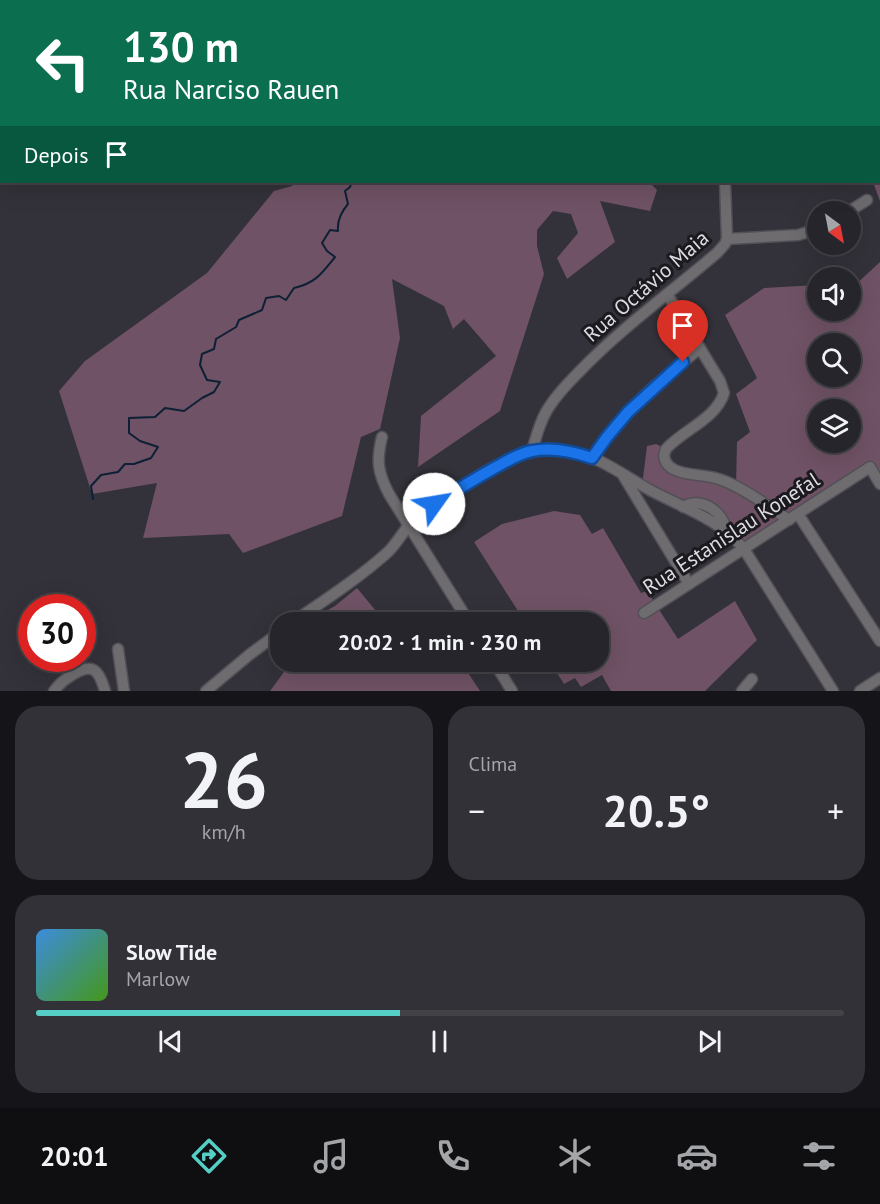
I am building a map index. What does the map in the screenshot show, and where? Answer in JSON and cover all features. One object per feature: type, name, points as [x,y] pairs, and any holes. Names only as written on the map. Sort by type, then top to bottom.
[{"type":"street","points":[[725,183],[727,239],[798,235],[807,232]]},
{"type":"street","points":[[861,204],[867,200]]},
{"type":"street","name":"Rua Octávio Maia","points":[[531,451],[545,413],[562,390],[607,345],[717,253],[727,239]]},
{"type":"street","points":[[667,294],[720,381],[724,393],[719,404],[712,411],[666,449],[664,459],[667,464],[676,470],[725,481],[794,517],[880,641]]},
{"type":"street","points":[[592,458],[628,412],[700,348]]},
{"type":"street","points":[[382,437],[378,460],[380,475],[389,495],[463,612]]},
{"type":"street","points":[[307,612],[388,552],[419,514],[449,494],[509,460],[531,451],[556,450],[592,458],[714,522],[726,531],[744,549],[833,691]]},
{"type":"street","name":"Rua Estanislau Konefal","points":[[644,613],[870,467],[880,483]]},
{"type":"street","points":[[622,474],[689,584]]},
{"type":"street","points":[[644,510],[660,495]]},
{"type":"street","points":[[206,691],[270,639]]},
{"type":"street","points":[[118,649],[124,691]]},
{"type":"street","points":[[54,691],[68,677],[88,667],[98,674],[105,691]]},
{"type":"street","points":[[500,672],[512,691]]},
{"type":"street","points":[[860,691],[880,678]]},
{"type":"street","points":[[742,691],[752,679]]},
{"type":"shaded area","points":[[294,183],[650,183],[657,190],[650,211],[600,201],[615,242],[567,279],[557,258],[578,233],[571,214],[553,211],[537,230],[537,246],[544,274],[500,411],[418,467],[421,416],[496,356],[464,319],[453,329],[444,306],[392,279],[400,338],[380,429],[361,437],[342,516],[243,553],[229,534],[143,538],[157,483],[92,494],[59,391],[85,361],[207,273],[274,191],[292,186]]},
{"type":"shaded area","points":[[873,183],[880,183],[880,201]]},
{"type":"shaded area","points":[[880,262],[880,484],[870,467],[744,549],[700,499],[684,499],[674,502],[642,486],[647,446],[656,444],[666,449],[667,464],[736,487],[737,442],[750,432],[736,394],[757,378],[725,315],[764,288],[807,286],[807,321],[861,321],[861,280]]},
{"type":"shaded area","points":[[554,511],[580,515],[592,534],[603,528],[641,593],[647,591],[678,639],[735,601],[757,640],[705,691],[611,691],[602,675],[581,687],[575,678],[564,684],[556,672],[609,672],[609,612],[519,612],[474,542],[502,524]]},
{"type":"shaded area","points":[[357,588],[377,612],[324,612]]},
{"type":"shaded area","points":[[284,672],[421,672],[425,674],[428,672],[468,672],[480,691],[270,691]]},
{"type":"waterway","points":[[93,499],[91,486],[101,475],[118,472],[125,464],[134,464],[151,458],[158,447],[140,441],[129,433],[129,418],[155,417],[165,408],[184,411],[214,392],[220,382],[207,380],[200,365],[202,354],[214,349],[216,339],[236,327],[239,320],[262,310],[266,298],[279,296],[286,300],[294,288],[318,277],[326,268],[335,257],[322,243],[330,230],[338,231],[340,216],[348,204],[345,191],[352,183]]},
{"type":"route","points":[[434,504],[492,469],[531,451],[556,450],[592,458],[628,412],[683,362]]}]
